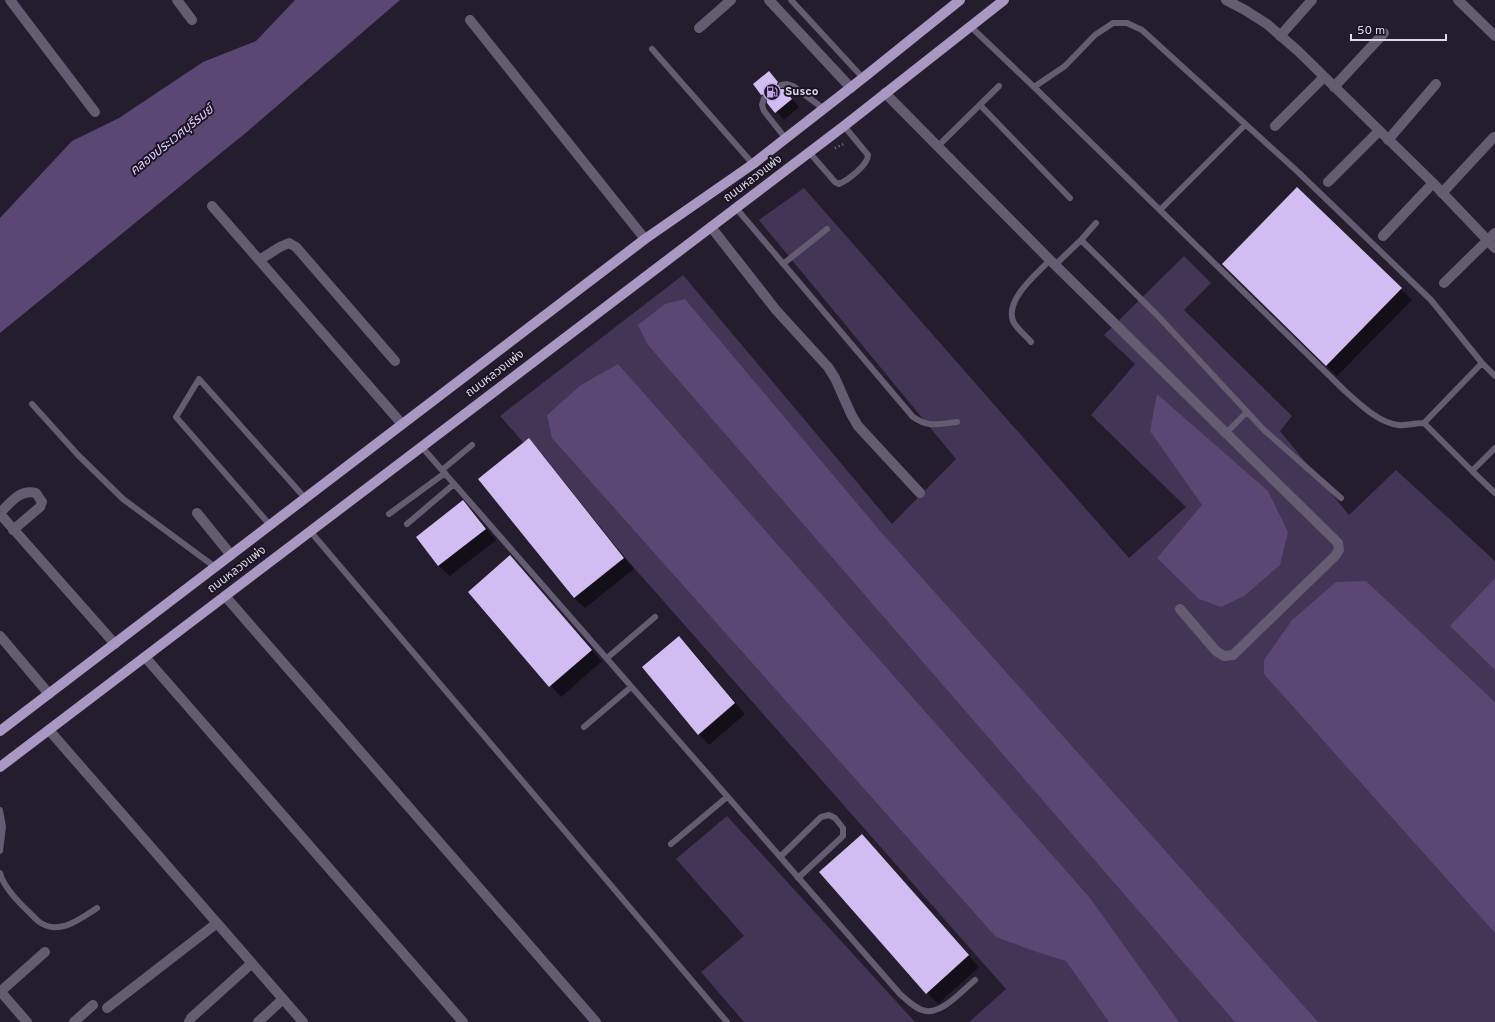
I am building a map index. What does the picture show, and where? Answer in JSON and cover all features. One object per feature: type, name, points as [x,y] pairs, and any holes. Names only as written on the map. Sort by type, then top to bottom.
[{"type":"main road","name":"ถนนหลวงแพ่ง","points":[[0,731],[645,239],[753,164],[786,139],[960,0]]},
{"type":"main road","name":"ถนนหลวงแพ่ง","points":[[0,767],[844,126],[1004,0]]},
{"type":"street","points":[[10,0],[95,112]]},
{"type":"street","points":[[177,0],[192,20]]},
{"type":"street","points":[[699,28],[731,0]]},
{"type":"street","points":[[769,0],[851,88]]},
{"type":"street","points":[[1226,0],[1245,10],[1266,24],[1298,50],[1442,193],[1493,241],[1444,283]]},
{"type":"street","points":[[1280,36],[1312,0]]},
{"type":"street","points":[[1458,0],[1495,36]]},
{"type":"street","points":[[470,20],[645,239]]},
{"type":"street","points":[[1334,87],[1384,33]]},
{"type":"street","points":[[1275,126],[1324,77]]},
{"type":"street","points":[[1388,140],[1436,84]]},
{"type":"street","points":[[885,93],[1053,263],[1338,543],[1339,550],[1335,556],[1233,655],[1224,656],[1216,651],[1180,609]]},
{"type":"street","points":[[1328,182],[1379,131]]},
{"type":"street","points":[[1442,193],[1494,137]]},
{"type":"street","points":[[1383,236],[1433,183]]},
{"type":"street","points":[[212,206],[402,424]]},
{"type":"street","points":[[710,227],[776,310],[828,366],[836,378],[848,408],[858,426],[920,493]]},
{"type":"street","points":[[259,260],[289,243],[296,247],[395,361]]},
{"type":"street","points":[[13,530],[40,508],[42,502],[36,493],[30,491],[23,492],[0,513],[13,530],[115,644]]},
{"type":"street","points":[[197,513],[231,555]]},
{"type":"street","points":[[225,596],[596,1022]]},
{"type":"street","points":[[0,636],[49,694]]},
{"type":"street","points":[[145,657],[463,1022]]},
{"type":"street","points":[[49,730],[303,1022]]},
{"type":"street","points":[[107,1008],[217,923]]},
{"type":"street","points":[[27,1022],[0,992],[45,952]]},
{"type":"street","points":[[189,1022],[191,1018],[252,963]]},
{"type":"street","points":[[258,1022],[283,999]]},
{"type":"street","points":[[74,1022],[93,1005]]},
{"type":"lane","points":[[791,0],[863,78]]},
{"type":"lane","points":[[1034,87],[1065,66],[1095,35],[1113,23],[1127,24],[1142,30],[1298,172],[1431,300],[1482,363],[1495,376]]},
{"type":"lane","points":[[971,27],[1340,385],[1365,408],[1381,419],[1399,425],[1424,423],[1482,363]]},
{"type":"lane","points":[[652,49],[753,164]]},
{"type":"lane","points":[[781,85],[787,84],[793,86],[824,109]]},
{"type":"lane","points":[[938,146],[999,86]]},
{"type":"lane","points":[[764,98],[762,105],[764,110],[786,139]]},
{"type":"lane","points":[[980,105],[1070,198]]},
{"type":"lane","points":[[1160,210],[1245,125]]},
{"type":"lane","points":[[809,152],[835,182],[839,184],[844,182],[865,164],[868,160],[868,155],[844,126]]},
{"type":"lane","points":[[736,208],[913,417],[923,424],[933,425],[957,422]]},
{"type":"lane","points":[[1031,342],[1014,321],[1012,311],[1017,297],[1026,285],[1081,240],[1096,223]]},
{"type":"lane","points":[[783,264],[826,229]]},
{"type":"lane","points":[[1081,240],[1158,316],[1247,412],[1282,447],[1341,498]]},
{"type":"lane","points":[[270,525],[176,417],[199,379],[306,498]]},
{"type":"lane","points":[[32,404],[78,455],[123,499],[215,567]]},
{"type":"lane","points":[[1226,433],[1247,412]]},
{"type":"lane","points":[[1424,423],[1495,493]]},
{"type":"lane","points":[[389,514],[443,471],[472,445]]},
{"type":"lane","points":[[421,446],[798,878],[895,988],[912,1005],[925,1011],[935,1011],[946,1005],[974,980]]},
{"type":"lane","points":[[1472,471],[1495,448]]},
{"type":"lane","points":[[407,524],[454,484]]},
{"type":"lane","points":[[310,531],[727,1022]]},
{"type":"lane","points":[[607,658],[654,617]]},
{"type":"lane","points":[[584,727],[631,687]]},
{"type":"lane","points":[[671,844],[727,796]]},
{"type":"lane","points":[[0,810],[3,827],[0,851]]},
{"type":"lane","points":[[780,857],[821,817],[829,814],[835,818],[843,828],[843,836],[798,878]]},
{"type":"lane","points":[[0,873],[1,879],[7,888],[38,922],[51,928],[60,928],[72,924],[97,908]]},
{"type":"path","points":[[834,149],[846,143]]},
{"type":"shaded area","points":[[804,188],[1129,558],[1186,507],[1091,415],[1135,364],[1104,335],[1184,256],[1211,283],[1184,310],[1292,416],[1280,431],[1349,515],[1396,470],[1495,561],[1495,1022],[969,1022],[1006,989],[500,416],[683,275],[892,524],[956,459],[759,220]]},
{"type":"shaded area","points":[[727,816],[915,1022],[744,1022],[701,972],[744,936],[676,859]]},
{"type":"water","name":"คลองประเวศบุรีรมย์","points":[[295,0],[400,0],[248,131],[0,333],[0,218],[72,141],[119,118],[203,62],[256,41]]},
{"type":"water","points":[[685,299],[881,532],[1318,1022],[1235,1022],[648,345],[638,325],[665,304]]},
{"type":"water","points":[[618,364],[1090,898],[1179,1022],[1109,1022],[1066,961],[996,937],[552,438],[547,415],[581,385]]},
{"type":"water","points":[[1157,394],[1268,491],[1288,532],[1280,565],[1244,596],[1221,607],[1199,599],[1157,558],[1202,505],[1150,431]]},
{"type":"water","points":[[1495,578],[1495,670],[1450,626]]},
{"type":"water","points":[[1366,581],[1495,702],[1495,933],[1264,674],[1264,660],[1292,620],[1336,582]]},
{"type":"building","name":"Susco","points":[[769,71],[778,82],[777,88],[784,89],[792,99],[775,113],[767,103],[767,95],[761,95],[753,84]]},
{"type":"building","points":[[1297,187],[1402,288],[1326,366],[1222,264]]},
{"type":"building","points":[[529,438],[624,558],[574,598],[478,479]]},
{"type":"building","points":[[463,500],[486,529],[438,566],[416,537]]},
{"type":"building","points":[[510,555],[592,650],[549,687],[468,592]]},
{"type":"building","points":[[679,636],[735,703],[698,735],[642,667]]},
{"type":"building","points":[[862,834],[969,955],[926,994],[819,872]]},
{"type":"place","name":"Susco","points":[[772,92]]}]
